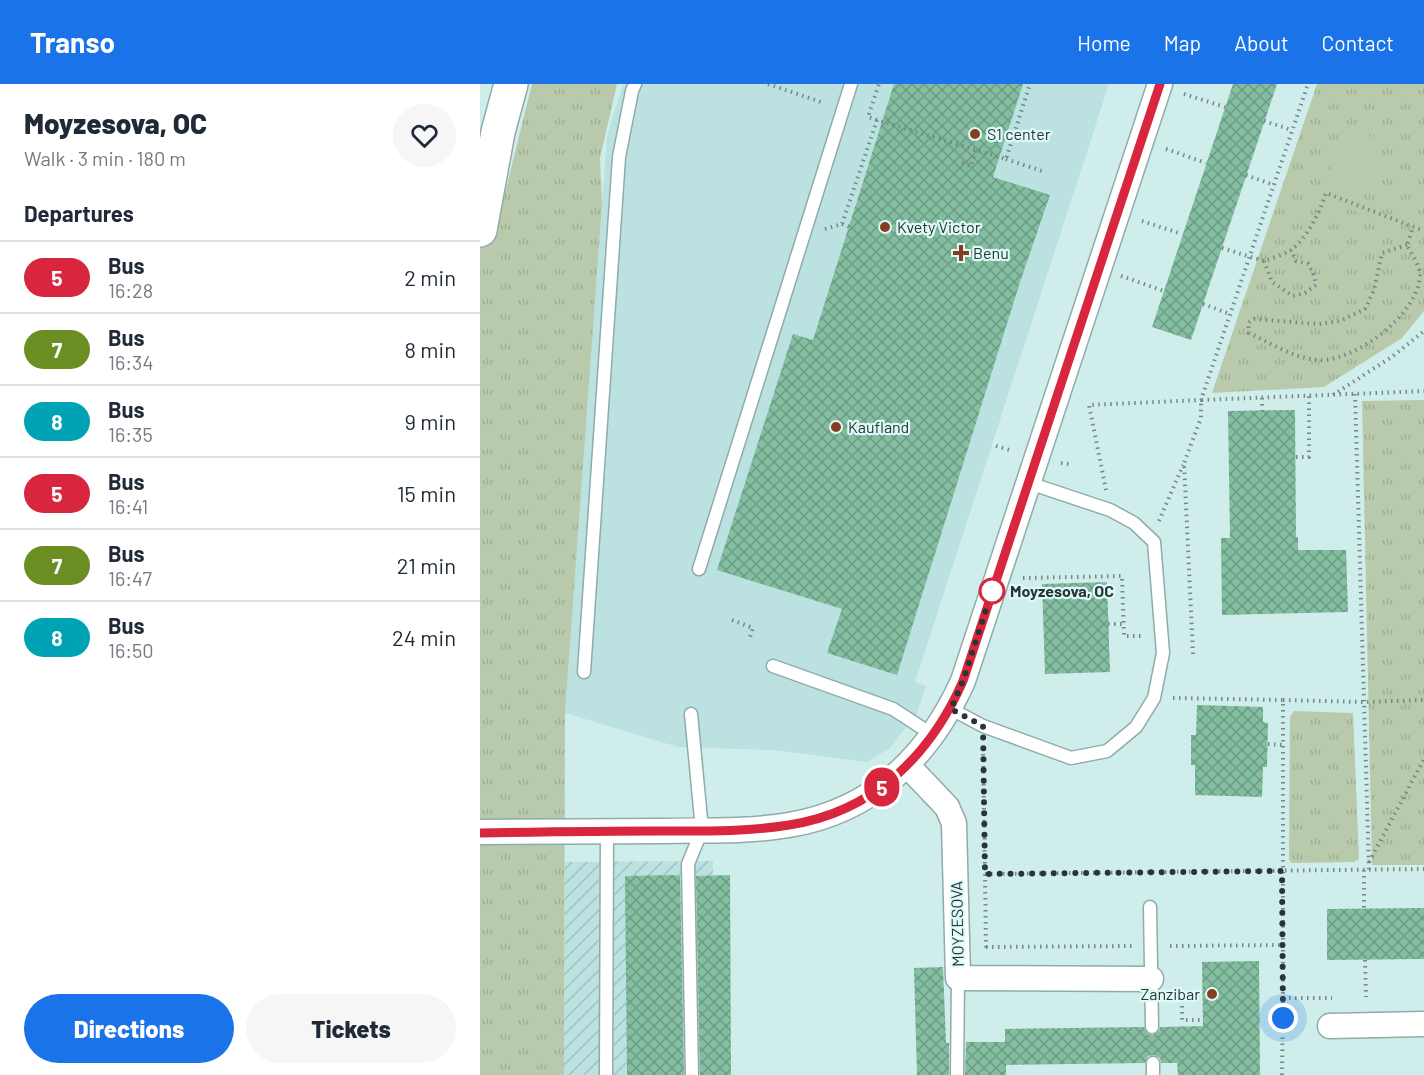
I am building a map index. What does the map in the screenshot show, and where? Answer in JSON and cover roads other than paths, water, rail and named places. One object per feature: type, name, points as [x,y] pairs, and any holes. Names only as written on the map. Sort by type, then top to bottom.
[{"type":"main road","points":[[480,230],[498,132],[511,84]]},
{"type":"street","points":[[480,832],[765,829],[810,821],[855,803],[880,789],[908,766],[951,709],[977,640],[1066,365],[1169,88]]},
{"type":"street","name":"MOYZESOVA","points":[[908,766],[947,807],[954,823],[958,978],[1151,987]]},
{"type":"street","points":[[1330,1026],[1424,1024]]},
{"type":"lane","points":[[584,672],[619,157],[635,84]]},
{"type":"lane","points":[[699,569],[851,84]]},
{"type":"lane","points":[[951,709],[983,726],[1071,758],[1107,751],[1136,727],[1154,698],[1163,653],[1154,542],[1134,523],[1110,510],[1029,483]]},
{"type":"lane","points":[[774,666],[893,710],[933,735]]},
{"type":"lane","points":[[691,714],[702,830],[688,864],[692,1075]]},
{"type":"lane","points":[[606,1075],[607,831]]},
{"type":"lane","points":[[1150,907],[1152,1027]]},
{"type":"lane","points":[[957,1075],[958,978]]},
{"type":"place","name":"S1 center","points":[[975,134]]},
{"type":"place","name":"Kvety Victor","points":[[885,227]]},
{"type":"place","name":"Benu","points":[[961,253]]},
{"type":"place","name":"Kaufland","points":[[836,427]]},
{"type":"place","name":"Moyzesova, OC","points":[[992,591]]},
{"type":"place","name":"Zanzibar","points":[[1212,994]]}]
